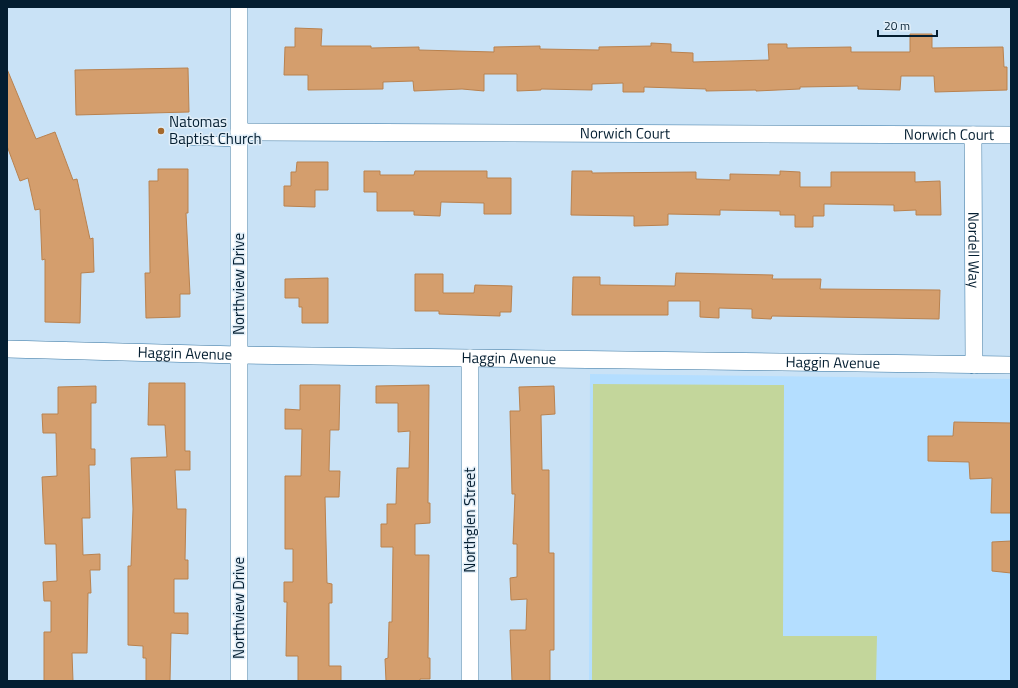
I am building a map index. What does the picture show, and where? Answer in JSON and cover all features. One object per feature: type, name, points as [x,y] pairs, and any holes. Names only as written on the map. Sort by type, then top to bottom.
[{"type":"street","name":"Northview Drive","points":[[239,7],[239,681]]},
{"type":"street","name":"Nordell Way","points":[[973,135],[974,365]]},
{"type":"street","name":"Norwich Court","points":[[239,137],[1011,135]]},
{"type":"street","name":"Haggin Avenue","points":[[7,349],[239,355],[1011,365]]},
{"type":"street","name":"Northglen Street","points":[[470,358],[470,681]]},
{"type":"lane","points":[[181,140],[239,137]]},
{"type":"shaded area","points":[[590,374],[1011,379],[1011,681],[589,681]]},
{"type":"green space","points":[[593,384],[784,385],[783,636],[877,636],[876,681],[592,681]]},
{"type":"building","points":[[295,28],[322,29],[321,46],[371,46],[371,48],[419,47],[419,50],[494,52],[494,47],[540,46],[540,49],[599,50],[599,47],[651,46],[651,43],[671,44],[671,52],[693,53],[693,62],[769,60],[768,44],[787,44],[787,48],[851,47],[851,52],[910,52],[910,34],[932,34],[932,48],[1003,47],[1004,67],[1007,67],[1007,90],[935,92],[934,76],[901,76],[900,90],[858,89],[858,86],[800,87],[800,89],[756,91],[706,91],[706,89],[644,87],[644,92],[623,92],[623,83],[592,84],[592,90],[541,89],[517,91],[517,74],[484,74],[484,91],[462,89],[414,91],[413,81],[383,82],[383,89],[308,90],[308,75],[284,75],[285,47],[295,47]]},
{"type":"building","points":[[188,68],[189,112],[76,115],[75,70]]},
{"type":"building","points":[[7,69],[36,139],[55,132],[73,180],[77,179],[90,239],[93,238],[94,272],[81,273],[80,323],[45,322],[45,259],[42,260],[40,209],[35,210],[28,178],[20,181],[7,146]]},
{"type":"building","points":[[297,162],[328,162],[328,190],[315,190],[315,207],[284,206],[284,186],[291,186],[291,172],[296,172]]},
{"type":"building","points":[[158,169],[188,169],[188,213],[186,213],[190,294],[180,294],[180,317],[146,318],[145,273],[150,273],[149,181],[158,181]]},
{"type":"building","points":[[364,171],[380,171],[380,175],[414,175],[415,171],[487,171],[487,178],[511,178],[511,214],[484,214],[484,203],[441,202],[440,216],[414,215],[414,211],[377,211],[377,192],[364,192]]},
{"type":"building","points":[[572,171],[592,171],[592,173],[696,172],[696,179],[730,180],[730,174],[780,175],[780,171],[800,172],[800,187],[831,187],[831,172],[915,172],[915,182],[940,181],[941,215],[916,215],[916,210],[894,211],[894,205],[824,204],[824,216],[813,216],[813,227],[795,227],[795,215],[780,215],[780,211],[720,210],[720,215],[668,214],[668,225],[634,226],[634,216],[571,215]]},
{"type":"building","points":[[676,273],[773,275],[772,279],[821,279],[820,289],[940,290],[939,319],[772,316],[771,319],[752,318],[752,309],[719,308],[719,318],[700,317],[700,301],[668,301],[668,315],[572,315],[573,277],[600,277],[600,285],[675,286]]},
{"type":"building","points":[[415,274],[443,274],[443,293],[474,293],[475,285],[512,286],[511,312],[500,312],[500,316],[439,314],[439,311],[415,311]]},
{"type":"building","points":[[328,278],[328,323],[302,323],[302,307],[299,307],[299,298],[285,298],[285,279]]},
{"type":"building","points":[[149,383],[185,383],[185,451],[190,451],[190,470],[175,470],[177,509],[186,509],[185,560],[188,560],[188,579],[174,579],[174,613],[188,613],[188,634],[171,633],[170,681],[146,681],[146,658],[143,658],[143,646],[128,645],[128,566],[131,566],[133,509],[131,458],[167,457],[165,425],[148,425]]},
{"type":"building","points":[[300,385],[340,385],[339,430],[330,430],[329,471],[340,471],[339,497],[325,497],[327,583],[332,584],[332,603],[329,603],[329,666],[341,666],[341,681],[298,681],[298,656],[286,656],[287,602],[284,602],[284,582],[293,582],[293,549],[285,549],[285,476],[301,476],[302,429],[285,429],[285,409],[300,410]]},
{"type":"building","points":[[429,385],[428,503],[430,503],[430,523],[415,524],[415,555],[429,555],[428,658],[430,658],[430,679],[420,679],[420,681],[386,681],[385,659],[388,658],[389,622],[392,622],[393,547],[381,547],[381,524],[387,524],[387,504],[396,504],[397,468],[409,468],[410,431],[398,432],[398,403],[376,403],[376,386]]},
{"type":"building","points":[[96,386],[96,403],[91,403],[91,449],[95,449],[95,465],[89,465],[90,518],[82,518],[83,555],[100,554],[100,570],[90,570],[91,593],[88,593],[87,653],[72,653],[73,681],[44,681],[44,632],[51,632],[51,601],[44,601],[43,582],[57,581],[56,544],[45,544],[42,477],[57,476],[56,433],[43,433],[42,414],[58,414],[58,387]]},
{"type":"building","points":[[554,386],[555,414],[541,415],[542,470],[549,470],[549,553],[554,553],[554,650],[550,650],[550,681],[512,681],[510,630],[526,630],[527,599],[511,600],[510,578],[517,577],[517,544],[513,544],[515,494],[512,494],[510,411],[520,411],[519,387]]},
{"type":"building","points":[[954,422],[1011,423],[1011,513],[991,513],[992,478],[970,479],[969,462],[928,461],[928,436],[953,436]]},
{"type":"building","points":[[1011,541],[1011,573],[992,571],[992,542]]},
{"type":"place","name":"Natomas Baptist Church","points":[[161,131]]}]
